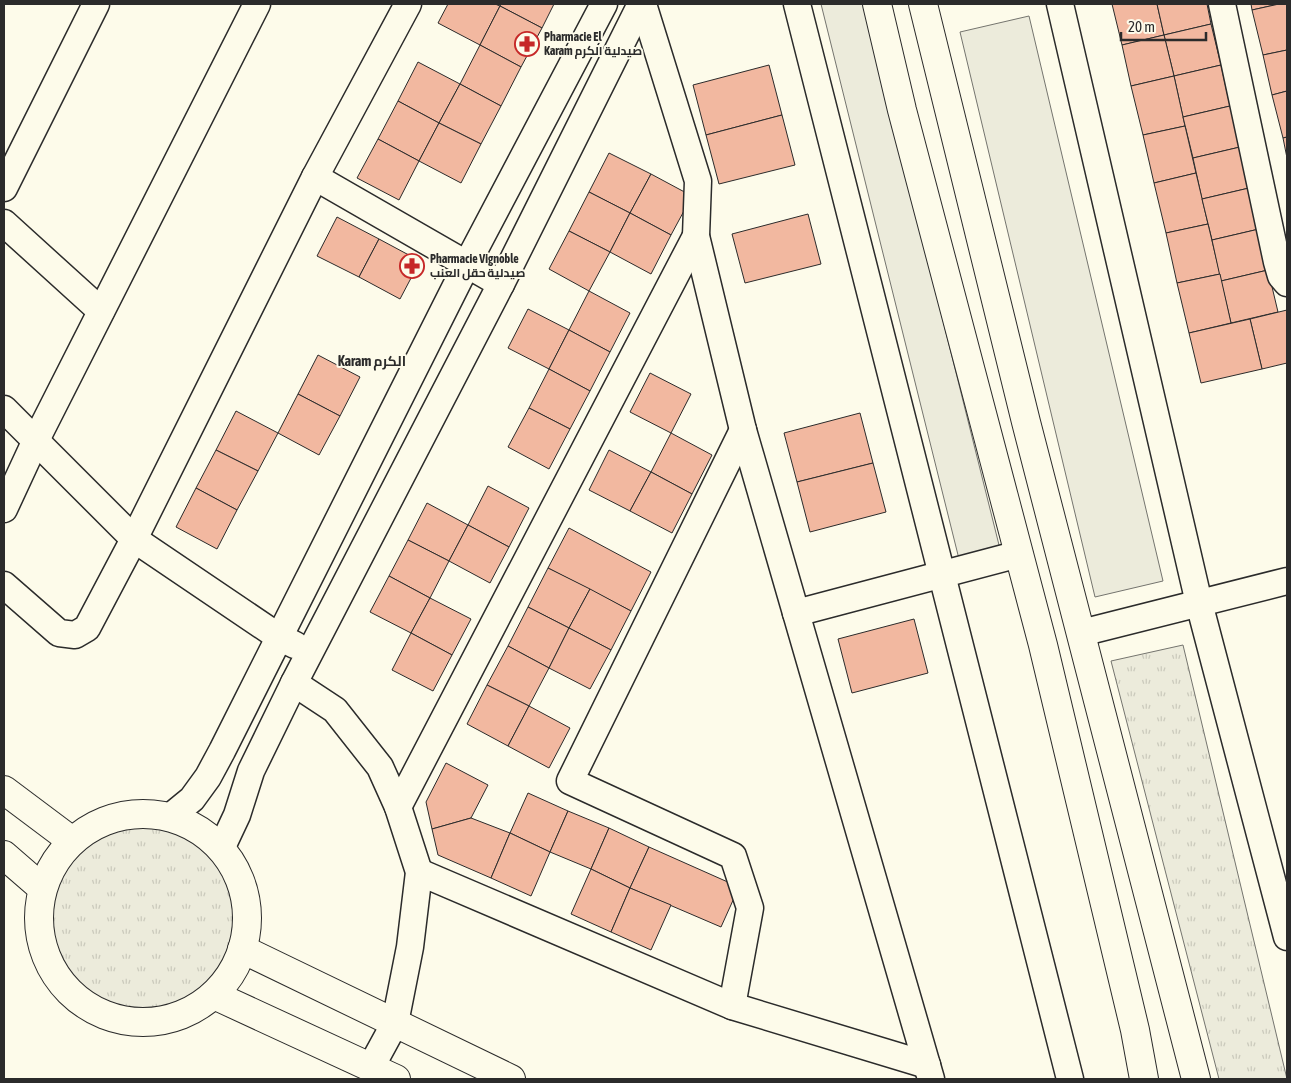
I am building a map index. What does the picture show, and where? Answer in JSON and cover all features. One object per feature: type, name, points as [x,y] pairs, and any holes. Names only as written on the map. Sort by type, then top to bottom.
[{"type":"main road","points":[[877,4],[902,110],[1043,644],[1126,991],[1144,1079]]},
{"type":"main road","points":[[928,5],[1026,422],[1196,1079]]},
{"type":"main road","points":[[4,790],[72,841]]},
{"type":"main road","points":[[144,814],[170,817],[198,830],[221,849],[236,872],[245,897],[247,923],[242,949],[231,974],[214,995],[186,1013],[153,1022],[119,1020],[88,1007],[62,984],[45,955],[38,922],[42,888],[54,862],[72,841],[93,826],[118,816],[144,814]]},
{"type":"main road","points":[[4,855],[42,888]]},
{"type":"main road","points":[[242,949],[511,1079]]},
{"type":"main road","points":[[214,995],[396,1079]]},
{"type":"street","points":[[4,188],[96,4]]},
{"type":"street","points":[[4,509],[36,440],[256,4]]},
{"type":"street","points":[[4,585],[59,633],[75,635],[87,628],[134,539],[315,177],[408,4]]},
{"type":"street","points":[[170,817],[192,798],[208,777],[467,264],[604,4]]},
{"type":"street","points":[[642,4],[698,181],[696,236],[743,430],[929,1072]]},
{"type":"street","points":[[221,849],[237,815],[251,771],[294,683],[312,652],[501,284],[642,4]]},
{"type":"street","points":[[797,4],[1070,1079]]},
{"type":"street","points":[[1060,4],[1199,603],[1287,937]]},
{"type":"street","points":[[1222,4],[1276,262],[1281,276],[1287,282]]},
{"type":"street","points":[[315,177],[501,284]]},
{"type":"street","points":[[4,223],[101,311]]},
{"type":"street","points":[[398,807],[696,236]]},
{"type":"street","points":[[4,410],[134,539],[279,637],[312,652]]},
{"type":"street","points":[[732,1006],[750,908],[732,856],[570,781],[743,430]]},
{"type":"street","points":[[796,613],[1019,554]]},
{"type":"street","points":[[1082,633],[1287,582]]},
{"type":"street","points":[[294,683],[335,710],[380,767],[398,807],[419,872],[410,947],[395,1024],[371,1067]]},
{"type":"street","points":[[419,872],[732,1006],[929,1072]]},
{"type":"green space","points":[[821,4],[864,4],[999,545],[997,550],[961,560],[958,555]]},
{"type":"green space","points":[[1029,16],[1163,581],[1095,597],[960,32]]},
{"type":"green space","points":[[1183,645],[1287,1079],[1219,1079],[1111,661]]},
{"type":"green space","points":[[142,827],[160,829],[177,834],[200,848],[212,860],[226,883],[231,900],[233,918],[231,936],[226,953],[212,976],[200,988],[177,1002],[160,1007],[142,1009],[124,1007],[107,1002],[84,988],[72,976],[58,953],[53,936],[51,918],[53,900],[58,883],[72,860],[84,848],[107,834],[124,829]]},
{"type":"building","points":[[448,4],[495,4],[500,6],[480,45],[438,23]]},
{"type":"building","points":[[501,4],[554,4],[542,28],[500,6]]},
{"type":"building","points":[[1112,4],[1157,4],[1164,35],[1122,45]]},
{"type":"building","points":[[1157,4],[1207,4],[1211,24],[1164,35]]},
{"type":"building","points":[[1251,4],[1279,4],[1252,10]]},
{"type":"building","points":[[1287,4],[1287,50],[1263,55],[1252,10]]},
{"type":"building","points":[[500,6],[542,28],[521,67],[480,45]]},
{"type":"building","points":[[1211,24],[1221,65],[1174,76],[1164,35]]},
{"type":"building","points":[[1164,35],[1174,76],[1131,86],[1122,45]]},
{"type":"building","points":[[480,45],[521,67],[501,106],[460,84]]},
{"type":"building","points":[[1287,50],[1287,91],[1272,95],[1263,55]]},
{"type":"building","points":[[418,62],[460,84],[439,123],[398,101]]},
{"type":"building","points":[[769,65],[782,115],[706,135],[693,85]]},
{"type":"building","points":[[1221,65],[1230,106],[1183,117],[1174,76]]},
{"type":"building","points":[[1174,76],[1185,126],[1143,135],[1131,86]]},
{"type":"building","points":[[460,84],[501,106],[481,144],[439,123]]},
{"type":"building","points":[[1287,91],[1287,137],[1283,138],[1272,95]]},
{"type":"building","points":[[398,101],[439,123],[419,161],[378,139]]},
{"type":"building","points":[[1230,106],[1240,147],[1193,158],[1183,117]]},
{"type":"building","points":[[782,115],[795,165],[719,184],[706,135]]},
{"type":"building","points":[[439,123],[481,144],[461,183],[419,161]]},
{"type":"building","points":[[1185,126],[1196,173],[1154,183],[1143,135]]},
{"type":"building","points":[[1287,137],[1287,158],[1283,138]]},
{"type":"building","points":[[378,139],[419,161],[399,200],[357,178]]},
{"type":"building","points":[[1240,147],[1249,188],[1202,199],[1193,158]]},
{"type":"building","points":[[609,153],[651,174],[630,213],[589,192]]},
{"type":"building","points":[[1196,173],[1208,224],[1166,233],[1154,183]]},
{"type":"building","points":[[651,174],[692,196],[671,235],[630,213]]},
{"type":"building","points":[[1249,188],[1259,229],[1212,240],[1202,199]]},
{"type":"building","points":[[589,192],[630,213],[610,252],[569,231]]},
{"type":"building","points":[[630,213],[671,235],[651,274],[610,252]]},
{"type":"building","points":[[808,214],[821,264],[745,283],[732,234]]},
{"type":"building","points":[[337,217],[379,239],[359,277],[317,256]]},
{"type":"building","points":[[1208,224],[1220,274],[1177,283],[1166,233]]},
{"type":"building","points":[[1259,229],[1268,270],[1221,281],[1212,240]]},
{"type":"building","points":[[569,231],[610,252],[589,291],[549,269]]},
{"type":"building","points":[[379,239],[420,261],[400,299],[359,277]]},
{"type":"building","points":[[1268,270],[1278,312],[1231,323],[1221,281]]},
{"type":"building","points":[[1220,274],[1231,323],[1189,333],[1177,283]]},
{"type":"building","points":[[589,291],[630,313],[610,352],[569,330]]},
{"type":"building","points":[[528,309],[569,330],[549,369],[508,348]]},
{"type":"building","points":[[1287,310],[1287,363],[1262,369],[1250,319]]},
{"type":"building","points":[[1250,319],[1262,369],[1201,383],[1189,333]]},
{"type":"building","points":[[569,330],[610,352],[590,391],[549,369]]},
{"type":"building","points":[[318,355],[360,377],[340,416],[298,394]]},
{"type":"building","points":[[549,369],[590,391],[570,429],[529,408]]},
{"type":"building","points":[[650,373],[691,394],[671,433],[630,412]]},
{"type":"building","points":[[298,394],[340,416],[319,455],[278,433]]},
{"type":"building","points":[[529,408],[570,429],[549,469],[508,447]]},
{"type":"building","points":[[236,411],[278,433],[258,471],[216,450]]},
{"type":"building","points":[[860,413],[873,463],[797,482],[784,433]]},
{"type":"building","points":[[671,433],[712,455],[692,494],[651,472]]},
{"type":"building","points":[[216,450],[258,471],[237,510],[196,488]]},
{"type":"building","points":[[609,450],[651,472],[630,511],[589,490]]},
{"type":"building","points":[[873,463],[886,512],[810,532],[797,482]]},
{"type":"building","points":[[651,472],[692,494],[672,533],[630,511]]},
{"type":"building","points":[[488,486],[529,508],[509,547],[468,525]]},
{"type":"building","points":[[196,488],[237,510],[217,549],[176,527]]},
{"type":"building","points":[[427,503],[468,525],[449,561],[408,540]]},
{"type":"building","points":[[468,525],[509,547],[490,583],[449,561]]},
{"type":"building","points":[[569,528],[651,572],[631,611],[548,568]]},
{"type":"building","points":[[408,540],[449,561],[430,598],[389,576]]},
{"type":"building","points":[[548,568],[590,589],[569,628],[528,607]]},
{"type":"building","points":[[389,576],[430,598],[411,633],[370,612]]},
{"type":"building","points":[[590,589],[631,611],[611,650],[569,628]]},
{"type":"building","points":[[430,598],[471,619],[452,655],[411,633]]},
{"type":"building","points":[[528,607],[569,628],[549,668],[508,646]]},
{"type":"building","points":[[914,619],[928,673],[852,693],[838,639]]},
{"type":"building","points":[[569,628],[611,650],[590,689],[549,668]]},
{"type":"building","points":[[411,633],[452,655],[433,691],[392,670]]},
{"type":"building","points":[[508,646],[549,668],[529,706],[487,685]]},
{"type":"building","points":[[487,685],[529,706],[508,746],[467,724]]},
{"type":"building","points":[[529,706],[570,728],[549,768],[508,746]]},
{"type":"building","points":[[446,763],[488,785],[471,818],[432,829],[426,802]]},
{"type":"building","points":[[528,793],[568,811],[550,852],[510,833]]},
{"type":"building","points":[[568,811],[609,828],[591,869],[550,852]]},
{"type":"building","points":[[471,818],[510,833],[491,878],[438,855],[432,829]]},
{"type":"building","points":[[609,828],[649,847],[630,888],[591,869]]},
{"type":"building","points":[[510,833],[550,852],[531,896],[491,878]]},
{"type":"building","points":[[649,847],[739,887],[721,927],[630,888]]},
{"type":"building","points":[[591,869],[630,888],[611,932],[571,914]]},
{"type":"building","points":[[630,888],[671,905],[651,950],[611,932]]},
{"type":"place","name":"Pharmacie El Karam صيدلية الكرم","points":[[527,44]]},
{"type":"place","name":"Pharmacie Vignoble صيدلية حقل العنب","points":[[412,266]]},
{"type":"district","name":"Karam الكرم","points":[[372,361]]}]
